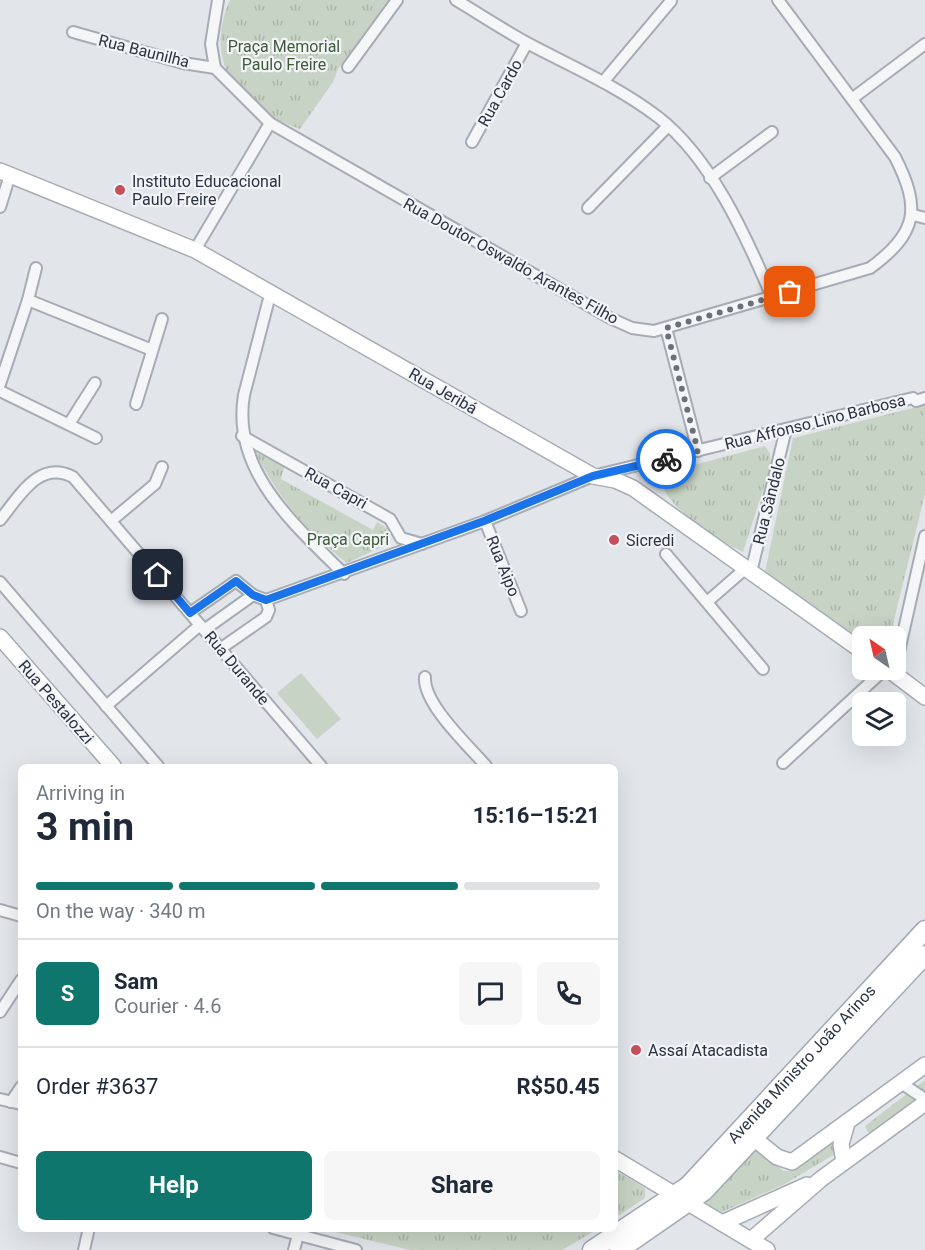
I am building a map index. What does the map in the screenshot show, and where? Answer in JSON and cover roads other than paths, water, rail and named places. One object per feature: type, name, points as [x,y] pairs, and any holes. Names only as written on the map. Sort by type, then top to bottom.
[{"type":"main road","name":"Avenida Ministro João Arinos","points":[[748,1134],[925,930]]},
{"type":"main road","name":"Avenida Ministro João Arinos","points":[[683,1199],[688,1186],[748,1134],[925,955]]},
{"type":"main road","points":[[592,1250],[683,1199]]},
{"type":"main road","points":[[619,1250],[683,1199]]},
{"type":"street","points":[[215,68],[211,44],[218,0]]},
{"type":"street","points":[[348,66],[397,0]]},
{"type":"street","points":[[778,0],[895,157],[905,176],[913,215],[925,218]]},
{"type":"street","points":[[464,2],[527,43],[603,82],[668,126],[688,147],[710,178],[743,233],[772,297]]},
{"type":"street","points":[[603,82],[671,2]]},
{"type":"street","name":"Rua Baunilha","points":[[73,32],[183,63],[215,68]]},
{"type":"street","name":"Rua Cardo","points":[[472,142],[527,43]]},
{"type":"street","points":[[852,98],[925,44]]},
{"type":"street","name":"Rua Doutor Oswaldo Arantes Filho","points":[[215,68],[270,123],[610,318],[632,328],[654,330],[666,328],[870,268],[890,253],[904,236],[913,215]]},
{"type":"street","points":[[195,250],[270,123]]},
{"type":"street","points":[[588,208],[668,126]]},
{"type":"street","points":[[710,178],[771,132]]},
{"type":"street","points":[[0,207],[5,173]]},
{"type":"street","name":"Rua Jeribá","points":[[5,173],[195,250],[271,291],[593,476],[615,480],[633,488],[852,644]]},
{"type":"street","points":[[0,384],[28,300],[36,268]]},
{"type":"street","points":[[271,291],[244,395],[241,412],[242,436],[256,469],[278,504],[344,574]]},
{"type":"street","points":[[28,300],[152,350]]},
{"type":"street","points":[[136,404],[162,319]]},
{"type":"street","points":[[666,328],[698,451]]},
{"type":"street","points":[[69,424],[95,383]]},
{"type":"street","points":[[0,391],[96,438]]},
{"type":"street","name":"Rua Affonso Lino Barbosa","points":[[270,598],[344,574],[484,521],[593,476],[913,398],[925,391]]},
{"type":"street","name":"Rua Affonso Lino Barbosa","points":[[913,398],[916,400],[925,398]]},
{"type":"street","name":"Rua Sândalo","points":[[749,570],[786,429]]},
{"type":"street","name":"Rua Capri","points":[[242,436],[390,519],[401,538],[422,544]]},
{"type":"street","points":[[111,521],[155,484],[162,466]]},
{"type":"street","name":"Rua Durande","points":[[0,519],[35,478],[53,471],[62,471],[73,477],[319,764]]},
{"type":"street","name":"Rua Aipo","points":[[484,521],[521,611]]},
{"type":"street","points":[[902,626],[925,536]]},
{"type":"street","points":[[666,554],[763,669]]},
{"type":"street","points":[[706,602],[749,570]]},
{"type":"street","points":[[190,613],[236,581],[253,595],[270,598],[266,617],[220,648]]},
{"type":"street","points":[[0,582],[156,764]]},
{"type":"street","points":[[106,706],[202,627],[253,595]]},
{"type":"street","name":"Rua Pestalozzi","points":[[0,638],[110,764]]},
{"type":"street","points":[[425,677],[430,699],[484,764]]},
{"type":"street","points":[[783,764],[878,680]]},
{"type":"street","points":[[905,680],[925,696]]},
{"type":"street","points":[[0,910],[18,914]]},
{"type":"street","points":[[0,1012],[18,985]]},
{"type":"street","points":[[748,1134],[777,1157],[792,1162],[925,1065]]},
{"type":"street","points":[[751,1240],[820,1179],[925,1101],[902,1083]]},
{"type":"street","points":[[844,1162],[841,1144],[847,1123]]},
{"type":"street","points":[[0,1157],[18,1162]]},
{"type":"street","points":[[618,1161],[767,1250]]},
{"type":"street","points":[[722,1223],[820,1179]]},
{"type":"street","points":[[84,1250],[88,1232]]},
{"type":"street","points":[[287,1232],[356,1250]]},
{"type":"street","points":[[294,1250],[298,1235]]},
{"type":"place","name":"Instituto Educacional Paulo Freire","points":[[120,190]]},
{"type":"place","name":"Sicredi","points":[[614,540]]},
{"type":"place","name":"Assaí Atacadista","points":[[636,1050]]},
{"type":"park label","name":"Praça Memorial Paulo Freire","points":[[284,55]]},
{"type":"park label","name":"Praça Capri","points":[[348,539]]}]
